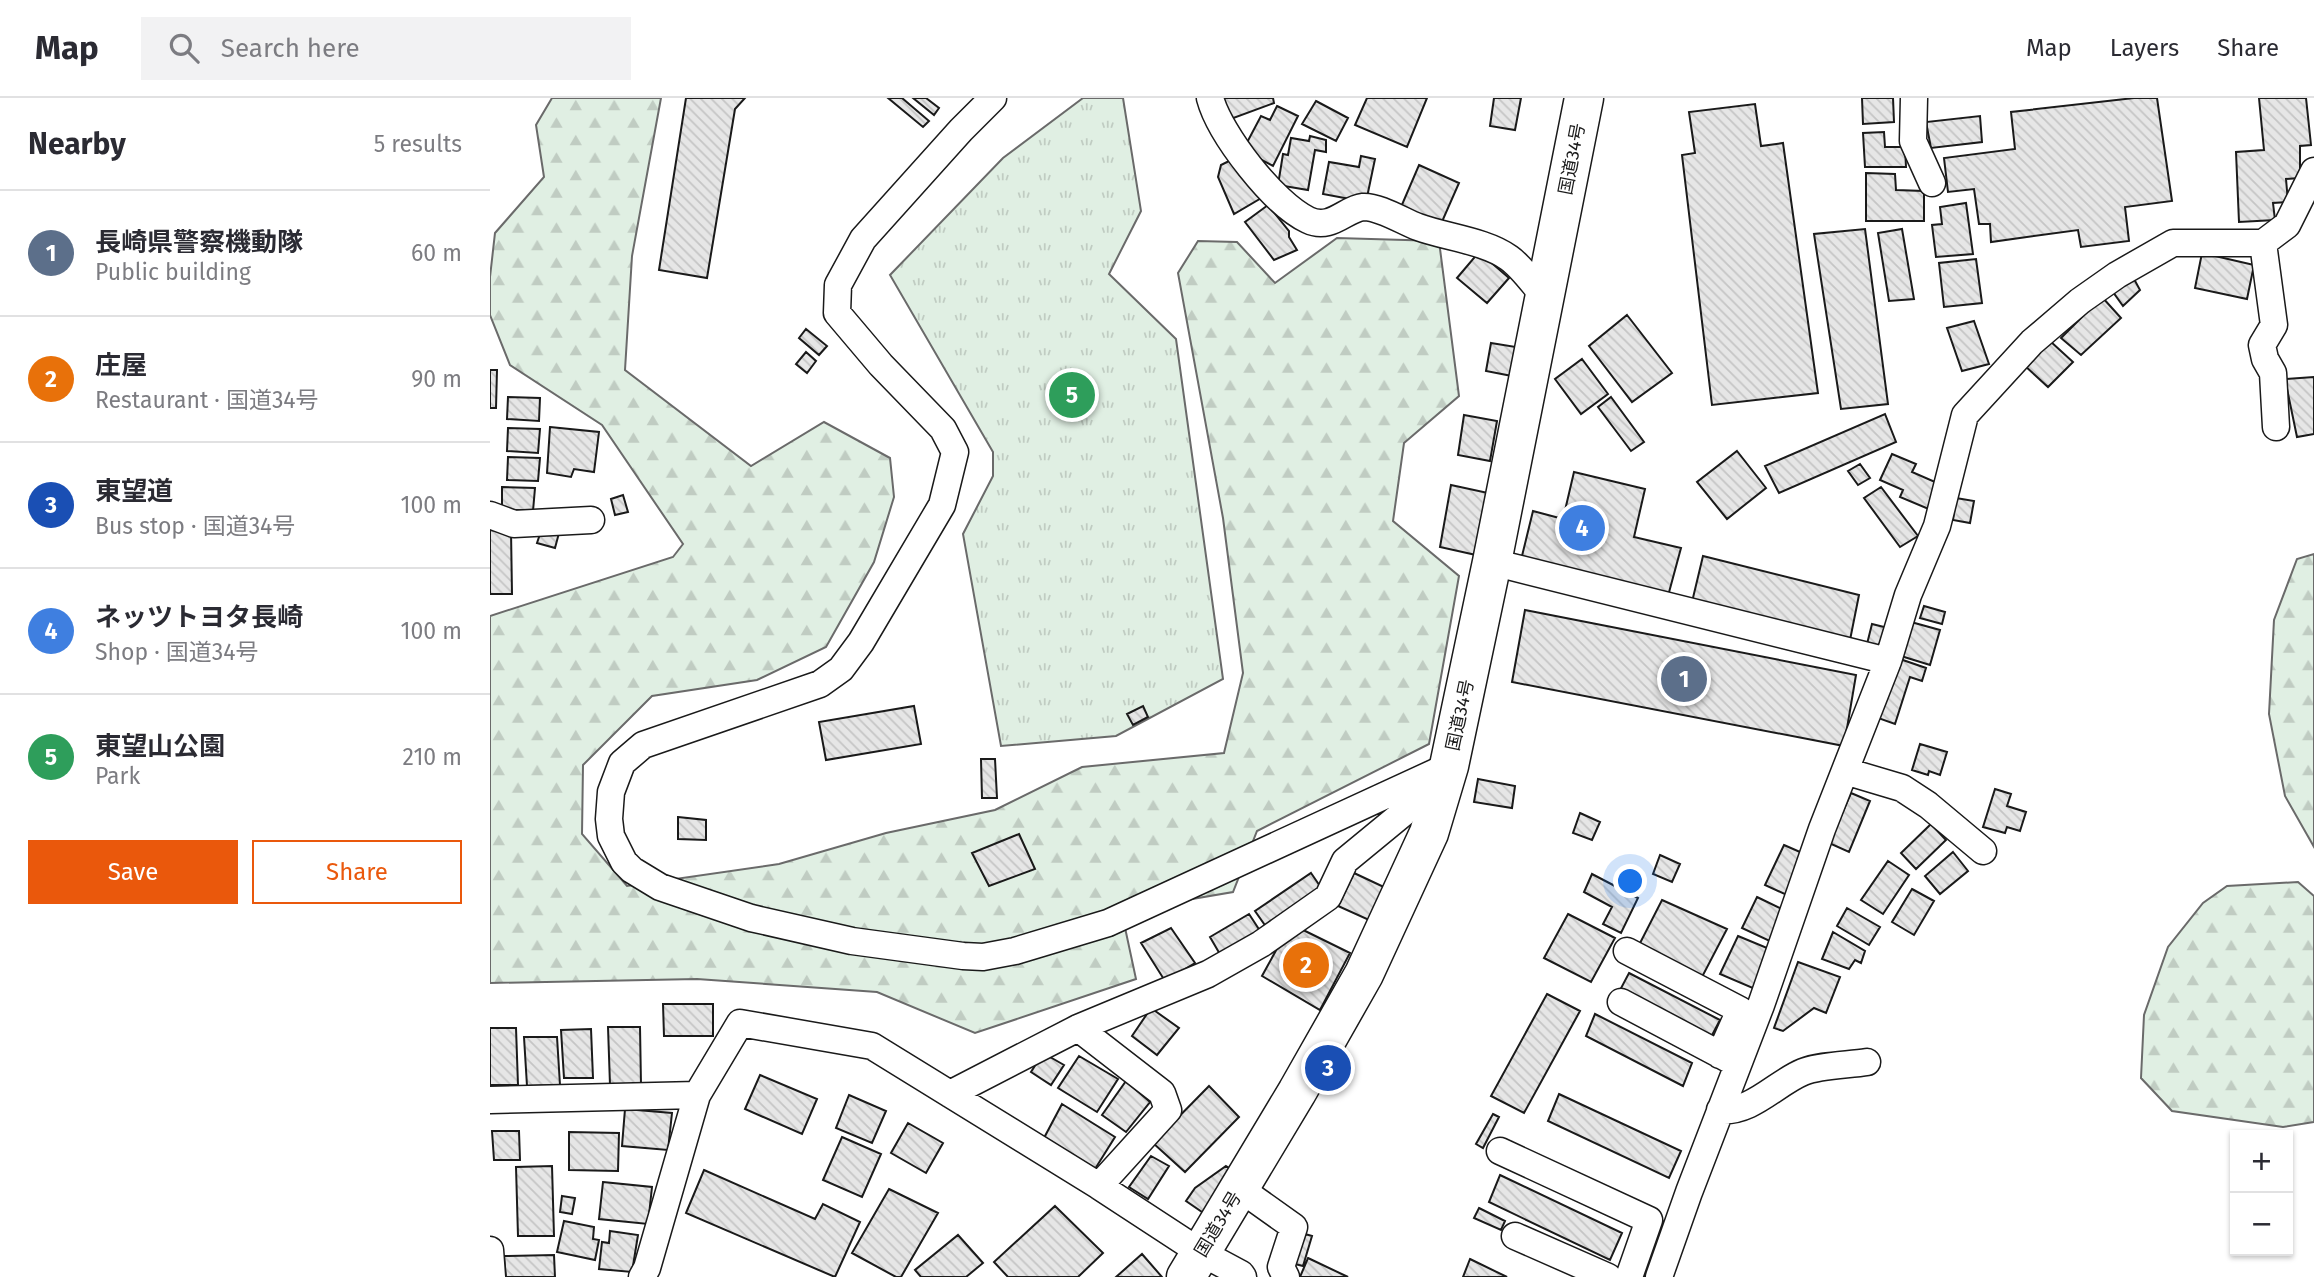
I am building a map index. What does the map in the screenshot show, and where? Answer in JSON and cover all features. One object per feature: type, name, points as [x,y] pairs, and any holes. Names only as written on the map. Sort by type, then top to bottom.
[{"type":"highway","name":"国道34号","points":[[1193,1265],[1364,974],[1429,833],[1444,781],[1492,562],[1584,98]]},
{"type":"street","points":[[993,98],[863,239],[838,285],[837,313],[881,365],[943,429],[955,452],[942,505],[842,670],[820,684],[643,745],[622,763],[611,792],[609,819],[611,836],[624,862],[660,887],[751,918],[852,941],[922,952],[983,957],[1015,951],[1108,923],[1444,781]]},
{"type":"street","points":[[1210,98],[1233,147],[1256,174],[1310,222],[1333,222],[1363,208],[1389,214],[1509,258],[1545,297]]},
{"type":"street","points":[[1914,98],[1913,141],[1932,183]]},
{"type":"street","points":[[1729,1059],[1888,661],[1908,595],[1937,526],[1965,415],[2032,342],[2080,301],[2117,275],[2173,243],[2263,243],[2287,225],[2314,171]]},
{"type":"street","points":[[2263,243],[2274,325],[2262,345],[2265,359],[2273,373],[2276,427]]},
{"type":"street","points":[[490,515],[514,524],[591,520]]},
{"type":"street","points":[[1492,562],[1888,661]]},
{"type":"street","points":[[1845,771],[1902,788],[1928,805],[1983,851]]},
{"type":"street","points":[[950,1094],[1078,1028],[1208,974],[1261,944],[1328,897],[1345,861],[1444,781]]},
{"type":"street","points":[[1627,951],[1740,1010],[1720,1110],[1659,1277]]},
{"type":"street","points":[[1621,1002],[1729,1059]]},
{"type":"street","points":[[642,1277],[698,1095],[740,1023],[872,1046],[1099,1186],[1193,1265],[1241,1274],[1243,1277]]},
{"type":"street","points":[[1078,1028],[1162,1093],[1168,1110],[1099,1186]]},
{"type":"street","points":[[1720,1110],[1731,1111],[1752,1102],[1804,1072],[1867,1062]]},
{"type":"street","points":[[490,1100],[698,1095]]},
{"type":"street","points":[[1500,1151],[1649,1220],[1629,1277]]},
{"type":"street","points":[[1239,1188],[1294,1227],[1281,1267],[1286,1277]]},
{"type":"street","points":[[1515,1236],[1608,1277]]},
{"type":"street","points":[[490,1250],[492,1277]]},
{"type":"green space","points":[[552,98],[661,98],[632,256],[625,370],[751,466],[824,422],[890,458],[894,497],[874,562],[826,647],[757,680],[652,696],[583,765],[582,834],[627,886],[779,864],[886,833],[995,810],[1082,767],[1224,753],[1243,673],[1223,518],[1178,273],[1198,241],[1237,242],[1275,283],[1337,238],[1439,241],[1459,396],[1404,443],[1393,521],[1459,576],[1429,744],[1257,831],[1233,892],[1157,905],[1124,923],[1136,979],[975,1033],[877,992],[697,979],[490,983],[490,616],[673,557],[683,544],[602,425],[510,365],[490,315],[490,277],[495,233],[544,177],[536,125]]},
{"type":"green space","points":[[1083,98],[1123,98],[1141,211],[1109,274],[1176,339],[1223,679],[1116,736],[1001,746],[963,534],[993,476],[993,452],[890,275],[1003,158]]},
{"type":"green space","points":[[2314,554],[2314,847],[2285,796],[2269,714],[2274,620],[2297,559]]},
{"type":"green space","points":[[2298,882],[2314,896],[2314,1122],[2283,1127],[2172,1111],[2141,1078],[2144,1015],[2168,947],[2203,903],[2227,886]]},
{"type":"building","points":[[686,98],[745,98],[735,109],[707,278],[659,270]]},
{"type":"building","points":[[888,98],[902,98],[929,121],[923,127]]},
{"type":"building","points":[[913,98],[926,98],[939,108],[934,115]]},
{"type":"building","points":[[1220,98],[1273,98],[1274,103],[1228,120]]},
{"type":"building","points":[[1367,98],[1427,98],[1407,147],[1355,125]]},
{"type":"building","points":[[1494,98],[1521,98],[1515,130],[1490,126]]},
{"type":"building","points":[[1862,98],[1893,98],[1894,122],[1863,124]]},
{"type":"building","points":[[2134,98],[2157,98],[2172,201],[2125,207],[2129,241],[2081,247],[2078,230],[1991,242],[1990,224],[1979,224],[1974,189],[1948,192],[1944,158],[2015,149],[2011,112]]},
{"type":"building","points":[[2259,98],[2306,98],[2311,145],[2300,146],[2300,178],[2286,179],[2288,202],[2273,203],[2275,220],[2239,222],[2236,152],[2264,150]]},
{"type":"building","points":[[1316,101],[1348,118],[1336,141],[1302,124]]},
{"type":"building","points":[[1755,104],[1761,146],[1783,143],[1818,393],[1712,405],[1682,155],[1695,153],[1689,112]]},
{"type":"building","points":[[1277,106],[1298,116],[1273,166],[1243,150],[1261,116],[1270,120]]},
{"type":"building","points":[[1980,116],[1982,142],[1931,148],[1926,122]]},
{"type":"building","points":[[1884,132],[1885,147],[1905,147],[1906,167],[1865,167],[1863,133]]},
{"type":"building","points":[[1310,136],[1326,140],[1326,152],[1315,150],[1308,190],[1278,185],[1283,154],[1288,155],[1291,138],[1309,141]]},
{"type":"building","points":[[1361,156],[1375,159],[1366,202],[1323,194],[1329,162],[1359,167]]},
{"type":"building","points":[[1233,159],[1263,197],[1234,214],[1218,177],[1221,165]]},
{"type":"building","points":[[1419,165],[1459,183],[1441,224],[1401,207]]},
{"type":"building","points":[[1866,173],[1895,174],[1896,190],[1924,191],[1924,221],[1866,221]]},
{"type":"building","points":[[1966,203],[1973,254],[1936,257],[1932,225],[1942,224],[1940,207]]},
{"type":"building","points":[[1268,205],[1289,231],[1289,237],[1297,250],[1274,260],[1245,222]]},
{"type":"building","points":[[1865,229],[1888,404],[1841,409],[1814,234]]},
{"type":"building","points":[[1902,229],[1914,299],[1889,301],[1878,233]]},
{"type":"building","points":[[1479,252],[1509,278],[1487,303],[1457,278]]},
{"type":"building","points":[[2202,253],[2254,265],[2247,299],[2195,288]]},
{"type":"building","points":[[1976,259],[1982,303],[1944,307],[1939,263]]},
{"type":"building","points":[[2134,279],[2140,290],[2123,306],[2113,292]]},
{"type":"building","points":[[2102,297],[2121,318],[2081,355],[2061,338]]},
{"type":"building","points":[[1627,315],[1672,373],[1632,402],[1589,346]]},
{"type":"building","points":[[1974,321],[1989,364],[1962,371],[1947,328]]},
{"type":"building","points":[[806,329],[827,346],[819,355],[799,338]]},
{"type":"building","points":[[2050,341],[2073,362],[2048,387],[2024,365]]},
{"type":"building","points":[[1491,343],[1516,347],[1512,376],[1486,371]]},
{"type":"building","points":[[806,352],[816,361],[807,373],[796,364]]},
{"type":"building","points":[[1582,359],[1608,394],[1581,414],[1555,379]]},
{"type":"building","points":[[490,370],[497,370],[496,408],[490,408]]},
{"type":"building","points":[[2314,377],[2314,434],[2297,437],[2285,379]]},
{"type":"building","points":[[508,397],[540,398],[539,421],[507,419]]},
{"type":"building","points":[[1611,397],[1644,442],[1631,451],[1598,407]]},
{"type":"building","points":[[1885,414],[1896,442],[1779,493],[1765,466]]},
{"type":"building","points":[[1464,415],[1497,421],[1490,461],[1458,455]]},
{"type":"building","points":[[550,427],[599,432],[594,472],[574,469],[571,477],[547,473]]},
{"type":"building","points":[[508,428],[540,429],[538,453],[507,451]]},
{"type":"building","points":[[1737,451],[1766,488],[1727,519],[1697,482]]},
{"type":"building","points":[[1892,454],[1916,464],[1912,472],[1942,485],[1931,510],[1900,497],[1903,490],[1880,480]]},
{"type":"building","points":[[508,457],[540,458],[538,481],[507,480]]},
{"type":"building","points":[[1860,464],[1870,478],[1858,485],[1848,471]]},
{"type":"building","points":[[1574,472],[1645,489],[1634,537],[1681,548],[1668,596],[1521,560],[1533,511],[1563,519]]},
{"type":"building","points":[[1451,485],[1488,493],[1476,555],[1440,547]]},
{"type":"building","points":[[502,487],[535,488],[533,511],[502,509]]},
{"type":"building","points":[[1881,487],[1918,536],[1900,547],[1864,498]]},
{"type":"building","points":[[623,495],[628,512],[615,515],[611,499]]},
{"type":"building","points":[[1956,498],[1974,501],[1970,523],[1953,520]]},
{"type":"building","points":[[542,528],[559,533],[555,548],[537,543]]},
{"type":"building","points":[[490,530],[511,531],[512,594],[490,594]]},
{"type":"building","points":[[1703,556],[1859,595],[1850,640],[1692,602]]},
{"type":"building","points":[[1924,606],[1945,612],[1942,624],[1920,618]]},
{"type":"building","points":[[1525,610],[1856,675],[1844,746],[1512,682]]},
{"type":"building","points":[[1911,622],[1940,630],[1930,665],[1901,656]]},
{"type":"building","points":[[1872,624],[1888,628],[1883,648],[1867,644]]},
{"type":"building","points":[[1897,658],[1926,668],[1922,681],[1910,677],[1895,724],[1878,718]]},
{"type":"building","points":[[914,706],[921,744],[826,760],[819,722]]},
{"type":"building","points":[[1143,706],[1148,717],[1133,725],[1127,714]]},
{"type":"building","points":[[1920,744],[1947,752],[1940,775],[1929,771],[1928,775],[1912,770]]},
{"type":"building","points":[[981,759],[995,759],[997,798],[982,798]]},
{"type":"building","points":[[1478,779],[1515,786],[1512,808],[1474,802]]},
{"type":"building","points":[[1995,789],[2011,794],[2007,806],[2026,812],[2020,831],[2007,827],[2005,833],[1983,827]]},
{"type":"building","points":[[1851,793],[1870,801],[1849,852],[1829,843]]},
{"type":"building","points":[[1580,813],[1600,822],[1592,840],[1573,833]]},
{"type":"building","points":[[678,817],[706,820],[706,840],[678,839]]},
{"type":"building","points":[[1931,824],[1946,840],[1916,869],[1901,853]]},
{"type":"building","points":[[1019,834],[1035,869],[989,886],[972,853]]},
{"type":"building","points":[[1784,845],[1807,855],[1789,896],[1765,885]]},
{"type":"building","points":[[1953,852],[1968,871],[1940,894],[1925,876]]},
{"type":"building","points":[[1660,855],[1680,864],[1672,882],[1653,874]]},
{"type":"building","points":[[1888,861],[1909,875],[1883,914],[1861,900]]},
{"type":"building","points":[[1311,873],[1322,889],[1267,928],[1255,911]]},
{"type":"building","points":[[1354,873],[1386,888],[1369,920],[1338,906]]},
{"type":"building","points":[[1592,874],[1638,898],[1621,933],[1603,924],[1612,907],[1584,892]]},
{"type":"building","points":[[1912,889],[1934,901],[1914,935],[1892,922]]},
{"type":"building","points":[[1757,897],[1790,913],[1776,944],[1742,928]]},
{"type":"building","points":[[1662,900],[1727,929],[1702,977],[1638,947]]},
{"type":"building","points":[[1847,908],[1880,927],[1869,945],[1837,926]]},
{"type":"building","points":[[1249,914],[1262,934],[1221,956],[1210,937]]},
{"type":"building","points":[[1568,914],[1615,938],[1591,982],[1544,958]]},
{"type":"building","points":[[1295,926],[1350,953],[1320,1010],[1262,976],[1285,934]]},
{"type":"building","points":[[1171,928],[1195,963],[1165,981],[1141,943]]},
{"type":"building","points":[[1833,932],[1865,951],[1861,963],[1855,960],[1849,969],[1822,959]]},
{"type":"building","points":[[1738,936],[1772,950],[1755,989],[1720,974]]},
{"type":"building","points":[[1798,962],[1840,977],[1826,1013],[1814,1008],[1783,1031],[1774,1028]]},
{"type":"building","points":[[1629,973],[1720,1020],[1710,1039],[1619,992]]},
{"type":"building","points":[[1547,994],[1580,1011],[1524,1113],[1491,1096]]},
{"type":"building","points":[[663,1004],[713,1004],[713,1036],[664,1036]]},
{"type":"building","points":[[1151,1008],[1179,1028],[1157,1055],[1132,1036]]},
{"type":"building","points":[[1595,1014],[1692,1063],[1683,1086],[1586,1036]]},
{"type":"building","points":[[608,1027],[640,1027],[641,1085],[610,1085]]},
{"type":"building","points":[[490,1028],[516,1028],[518,1085],[490,1085]]},
{"type":"building","points":[[591,1029],[593,1078],[564,1078],[561,1030]]},
{"type":"building","points":[[524,1037],[557,1037],[560,1085],[527,1086]]},
{"type":"building","points":[[1043,1053],[1064,1065],[1051,1085],[1031,1072]]},
{"type":"building","points":[[1079,1056],[1118,1079],[1097,1112],[1058,1088]]},
{"type":"building","points":[[760,1075],[817,1099],[802,1134],[745,1109]]},
{"type":"building","points":[[1126,1081],[1150,1102],[1126,1132],[1102,1115]]},
{"type":"building","points":[[1209,1086],[1239,1117],[1185,1172],[1153,1143]]},
{"type":"building","points":[[1559,1094],[1681,1151],[1669,1178],[1548,1121]]},
{"type":"building","points":[[849,1095],[886,1111],[872,1143],[836,1128]]},
{"type":"building","points":[[1062,1104],[1115,1137],[1095,1169],[1044,1138]]},
{"type":"building","points":[[625,1109],[672,1113],[668,1150],[622,1146]]},
{"type":"building","points":[[1493,1114],[1499,1117],[1483,1148],[1476,1144]]},
{"type":"building","points":[[908,1123],[943,1143],[926,1173],[891,1153]]},
{"type":"building","points":[[492,1131],[519,1131],[520,1160],[494,1160]]},
{"type":"building","points":[[569,1132],[619,1133],[618,1171],[569,1170]]},
{"type":"building","points":[[842,1137],[881,1154],[862,1197],[823,1180]]},
{"type":"building","points":[[1151,1156],[1169,1166],[1148,1199],[1129,1187]]},
{"type":"building","points":[[552,1166],[554,1236],[518,1236],[516,1167]]},
{"type":"building","points":[[1226,1166],[1231,1169],[1205,1214],[1186,1201],[1195,1188]]},
{"type":"building","points":[[704,1170],[815,1219],[823,1204],[860,1222],[835,1277],[686,1213]]},
{"type":"building","points":[[1500,1175],[1622,1233],[1610,1260],[1489,1202]]},
{"type":"building","points":[[603,1182],[652,1187],[648,1224],[599,1219]]},
{"type":"building","points":[[889,1189],[938,1213],[901,1277],[896,1277],[852,1253]]},
{"type":"building","points":[[562,1196],[575,1198],[572,1214],[560,1212]]},
{"type":"building","points":[[1055,1206],[1103,1253],[1078,1277],[1008,1277],[994,1262]]},
{"type":"building","points":[[1479,1208],[1505,1221],[1501,1230],[1474,1218]]},
{"type":"building","points":[[564,1221],[594,1227],[593,1239],[599,1240],[595,1260],[557,1252]]},
{"type":"building","points":[[610,1231],[638,1235],[632,1272],[599,1269],[602,1242],[609,1243]]},
{"type":"building","points":[[1305,1234],[1312,1236],[1303,1266],[1295,1264]]},
{"type":"building","points":[[958,1235],[983,1263],[966,1277],[921,1277],[915,1270]]},
{"type":"building","points":[[1142,1254],[1162,1277],[1116,1277]]},
{"type":"building","points":[[554,1255],[555,1277],[506,1277],[504,1256]]},
{"type":"building","points":[[1308,1258],[1348,1277],[1300,1277]]},
{"type":"building","points":[[1470,1259],[1507,1277],[1463,1277]]},
{"type":"place","name":"東望山公園","points":[[1072,395]]},
{"type":"place","name":"ネッツトヨタ長崎","points":[[1582,528]]},
{"type":"place","name":"長崎県警察機動隊","points":[[1684,679]]},
{"type":"place","name":"庄屋","points":[[1306,965]]},
{"type":"place","name":"東望道","points":[[1328,1068]]}]
